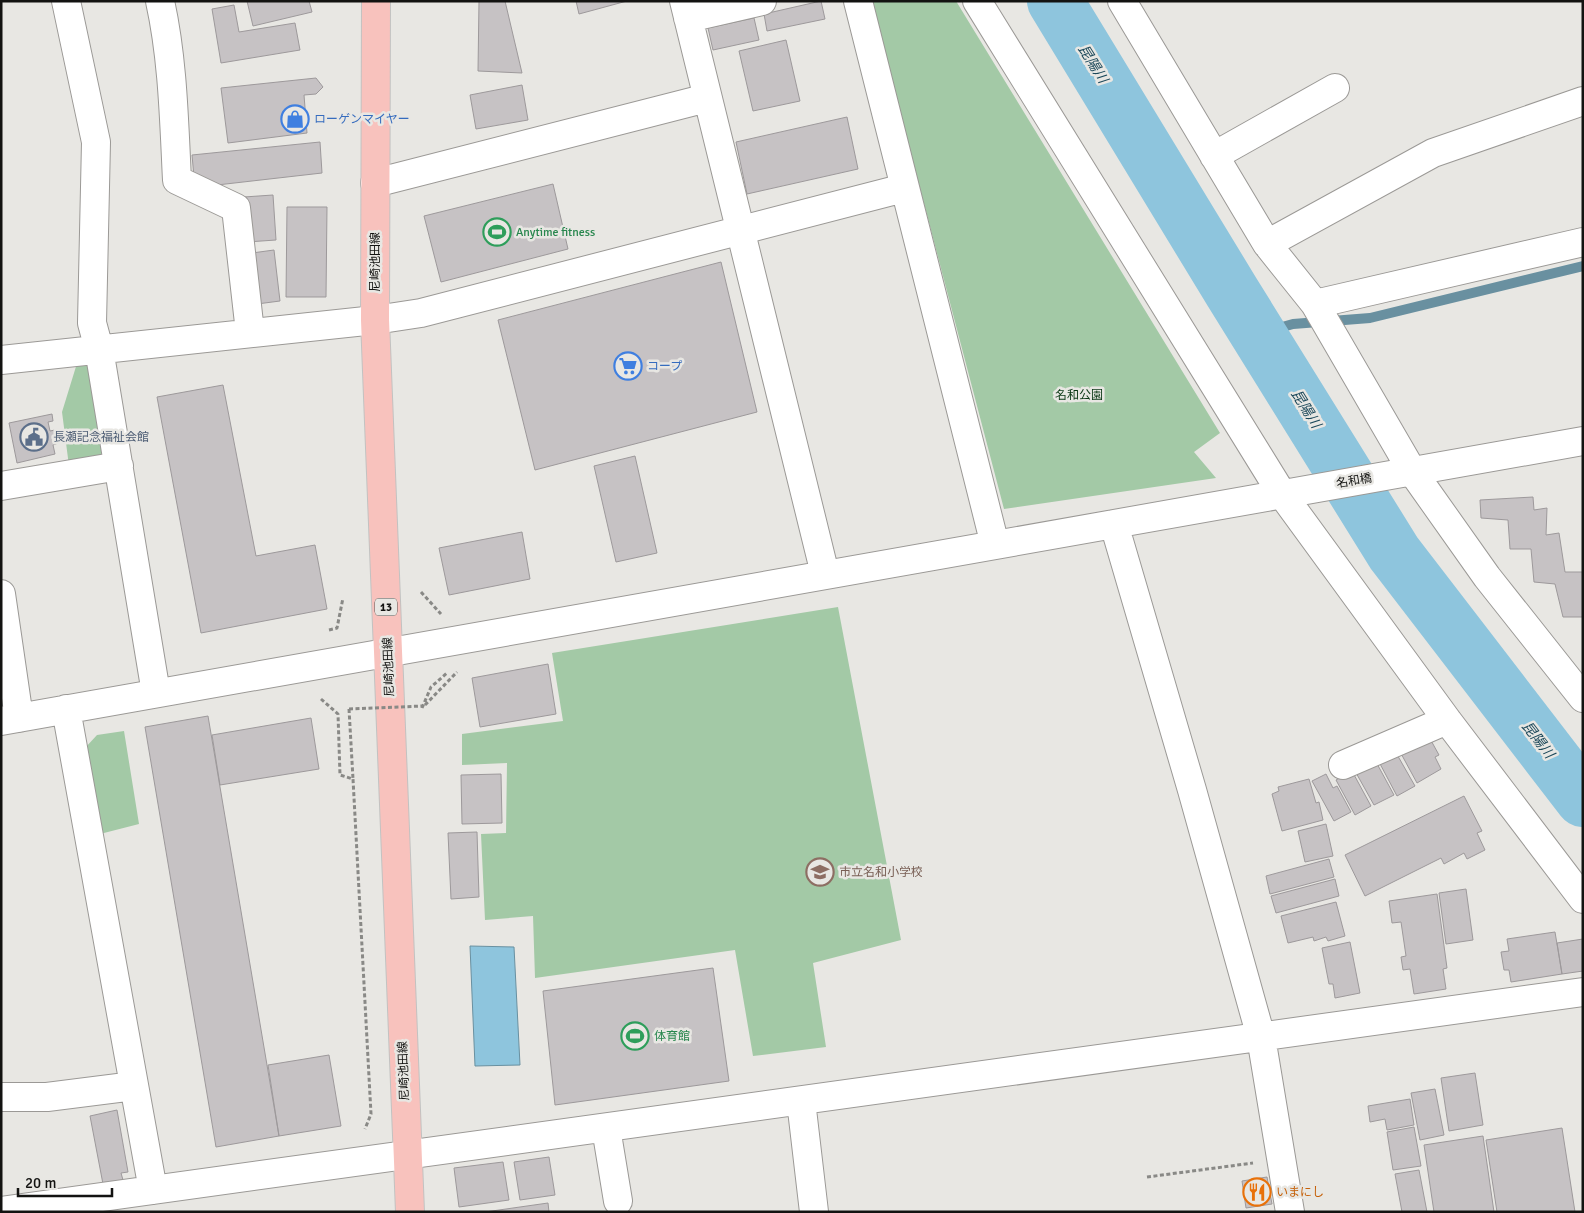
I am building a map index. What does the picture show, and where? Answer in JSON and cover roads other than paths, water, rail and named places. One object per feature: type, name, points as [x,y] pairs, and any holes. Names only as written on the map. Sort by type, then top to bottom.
[{"type":"main road","name":"尼崎池田線","points":[[376,1],[375,320],[410,1212]]},
{"type":"street","points":[[66,1],[96,142],[92,324],[99,349],[156,693]]},
{"type":"street","points":[[160,1],[172,89],[177,180],[236,208],[250,332]]},
{"type":"street","points":[[762,1],[686,10],[825,574]]},
{"type":"street","points":[[858,1],[995,545]]},
{"type":"street","points":[[977,1],[1282,494],[1446,720],[1583,899]]},
{"type":"street","points":[[1122,1],[1267,244],[1322,315],[1403,473],[1583,698]]},
{"type":"street","points":[[1214,156],[1335,88]]},
{"type":"street","points":[[376,183],[707,98]]},
{"type":"street","points":[[1267,244],[1433,153],[1583,100]]},
{"type":"street","points":[[1,360],[375,320],[421,313],[904,188]]},
{"type":"street","points":[[1322,315],[1583,242]]},
{"type":"street","name":"名和橋","points":[[10,719],[1583,441]]},
{"type":"street","points":[[1,486],[119,466]]},
{"type":"street","points":[[1114,524],[1261,1037],[1290,1212]]},
{"type":"street","points":[[1,594],[10,719]]},
{"type":"street","points":[[66,709],[154,1190]]},
{"type":"street","points":[[1343,765],[1446,720]]},
{"type":"street","points":[[1,1211],[115,1204],[154,1190],[1583,992]]},
{"type":"street","points":[[1,1097],[47,1097],[134,1086]]},
{"type":"street","points":[[801,1101],[814,1212]]},
{"type":"street","points":[[606,1128],[618,1201]]},
{"type":"water","points":[[470,946],[514,947],[520,1065],[475,1066]]},
{"type":"waterway","name":"昆陽川","points":[[1055,1],[1394,553],[1583,799]]},
{"type":"waterway","points":[[1258,334],[1293,324],[1370,318],[1583,266]]},
{"type":"place","name":"ローゲンマイヤー","points":[[295,119]]},
{"type":"place","name":"Anytime fitness","points":[[497,232]]},
{"type":"place","name":"コープ","points":[[628,366]]},
{"type":"place","name":"長瀬記念福祉会館","points":[[34,437]]},
{"type":"place","name":"市立名和小学校","points":[[820,872]]},
{"type":"place","name":"体育館","points":[[635,1036]]},
{"type":"place","name":"いまにし","points":[[1257,1192]]},
{"type":"park label","name":"名和公園","points":[[1079,395]]}]
